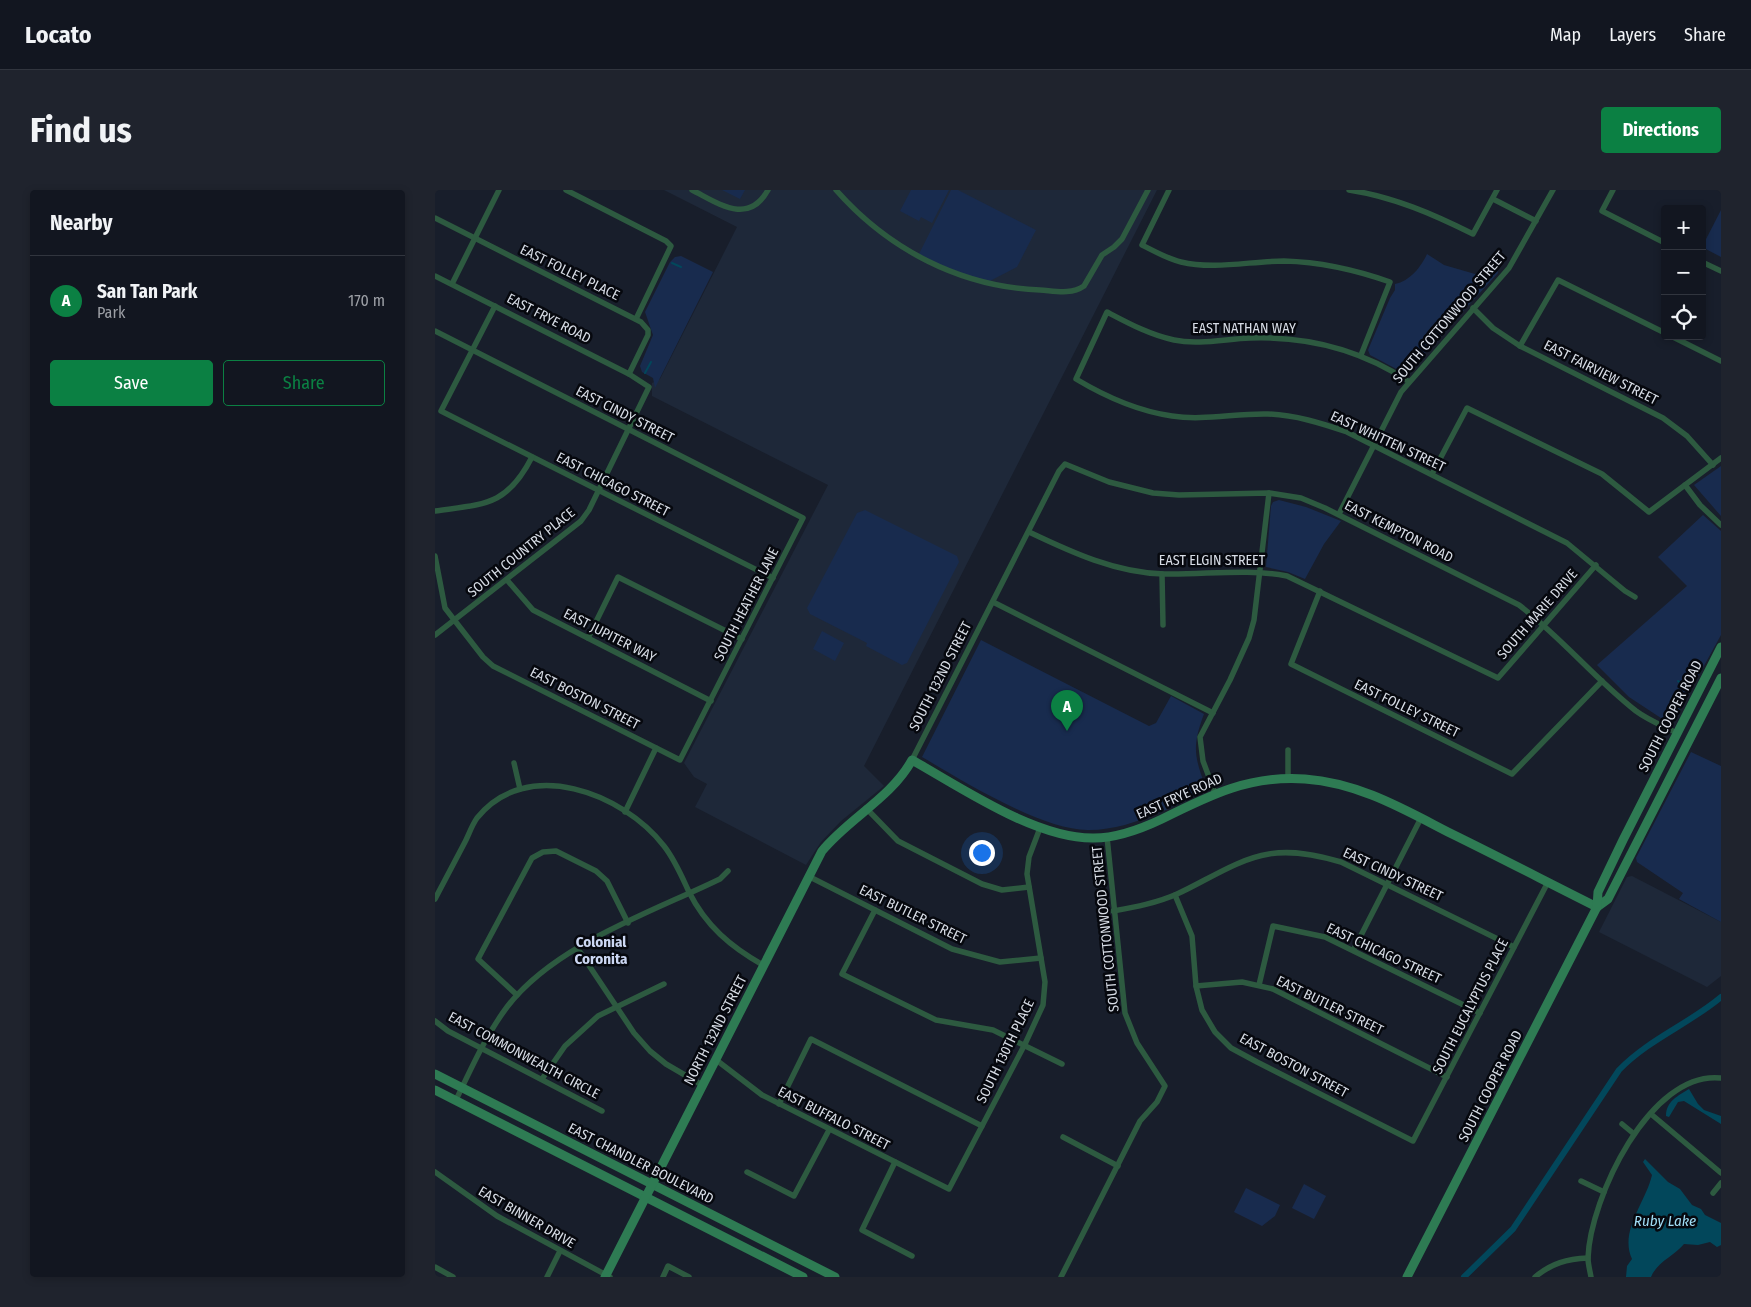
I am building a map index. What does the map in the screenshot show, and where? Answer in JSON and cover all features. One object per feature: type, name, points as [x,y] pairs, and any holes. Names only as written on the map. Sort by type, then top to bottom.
[{"type":"main road","name":"SOUTH COOPER ROAD","points":[[1407,1277],[1597,907],[1599,892],[1614,860],[1721,647]]},
{"type":"main road","name":"SOUTH COOPER ROAD","points":[[1597,907],[1608,898],[1721,678]]},
{"type":"main road","points":[[1677,734],[1689,740]]},
{"type":"main road","name":"SOUTH 132ND STREET","points":[[808,876],[829,843],[866,808],[893,786],[912,760]]},
{"type":"main road","name":"EAST FRYE ROAD","points":[[912,760],[978,797],[1040,828],[1076,837],[1107,837],[1145,826],[1215,793],[1253,782],[1288,779],[1319,780],[1348,786],[1365,791],[1421,818],[1597,907]]},
{"type":"main road","points":[[1614,860],[1625,866]]},
{"type":"main road","name":"NORTH 132ND STREET","points":[[607,1276],[808,876]]},
{"type":"main road","name":"EAST CHANDLER BOULEVARD","points":[[435,1074],[835,1277]]},
{"type":"main road","name":"EAST CHANDLER BOULEVARD","points":[[435,1090],[803,1277]]},
{"type":"street","points":[[452,284],[499,190]]},
{"type":"street","points":[[566,190],[666,241],[671,246],[636,319],[645,326],[647,336],[629,374]]},
{"type":"street","points":[[692,190],[734,210],[745,210],[756,204],[768,190]]},
{"type":"street","points":[[836,190],[855,212],[879,232],[936,266],[992,285],[1025,290],[1070,292],[1084,286],[1102,255],[1119,243],[1148,190]]},
{"type":"street","points":[[1169,190],[1142,245],[1180,262],[1201,264],[1314,263],[1360,272],[1390,282],[1361,355]]},
{"type":"street","points":[[1349,190],[1400,202],[1433,214],[1473,234],[1497,190]]},
{"type":"street","name":"SOUTH COTTONWOOD STREET","points":[[1339,514],[1373,445],[1408,381],[1509,268],[1553,190]]},
{"type":"street","points":[[1613,190],[1602,211],[1661,241]]},
{"type":"street","points":[[1493,199],[1536,221]]},
{"type":"street","name":"EAST FOLLEY PLACE","points":[[435,218],[636,319]]},
{"type":"street","points":[[1706,264],[1721,271]]},
{"type":"street","name":"EAST FRYE ROAD","points":[[435,276],[629,374],[649,387]]},
{"type":"street","points":[[1520,346],[1558,280],[1661,331]]},
{"type":"street","points":[[473,350],[495,306]]},
{"type":"street","name":"EAST FAIRVIEW STREET","points":[[1473,308],[1493,328],[1520,346],[1663,418],[1687,436],[1713,465]]},
{"type":"street","name":"EAST NATHAN WAY","points":[[1076,379],[1107,312],[1145,331],[1175,340],[1208,342],[1281,338],[1321,343],[1361,355],[1386,366],[1408,381]]},
{"type":"street","name":"EAST CINDY STREET","points":[[435,331],[803,518]]},
{"type":"street","points":[[1679,340],[1721,361]]},
{"type":"street","name":"EAST CHICAGO STREET","points":[[473,350],[441,411],[773,578]]},
{"type":"street","name":"EAST WHITTEN STREET","points":[[1076,379],[1109,398],[1172,416],[1196,418],[1268,414],[1291,416],[1319,422],[1373,445],[1567,543],[1596,565],[1625,591],[1635,596]]},
{"type":"street","name":"SOUTH COUNTRY PLACE","points":[[454,622],[581,521],[629,430],[649,387]]},
{"type":"street","points":[[1432,474],[1467,408],[1602,474],[1649,512],[1721,458]]},
{"type":"street","points":[[435,511],[484,504],[502,496],[514,486],[531,457]]},
{"type":"street","name":"EAST KEMPTON ROAD","points":[[1065,464],[1109,482],[1153,494],[1269,492],[1301,498],[1339,514],[1519,605],[1545,625],[1602,681],[1638,712],[1677,734]]},
{"type":"street","name":"SOUTH 132ND STREET","points":[[912,760],[1065,464]]},
{"type":"street","points":[[1685,485],[1700,505],[1721,525]]},
{"type":"street","points":[[1215,793],[1203,761],[1200,737],[1249,638],[1254,620],[1261,571],[1269,492]]},
{"type":"street","name":"SOUTH HEATHER LANE","points":[[711,701],[803,518]]},
{"type":"street","name":"EAST ELGIN STREET","points":[[1029,532],[1078,555],[1116,566],[1162,574],[1261,571],[1287,576],[1498,678]]},
{"type":"street","name":"EAST BOSTON STREET","points":[[435,556],[444,603],[454,622],[483,657],[493,666],[680,760],[711,701]]},
{"type":"street","name":"SOUTH MARIE DRIVE","points":[[1498,678],[1596,565]]},
{"type":"street","points":[[1162,574],[1163,625]]},
{"type":"street","points":[[588,638],[619,577],[742,639]]},
{"type":"street","name":"EAST JUPITER WAY","points":[[507,580],[533,610],[711,701]]},
{"type":"street","name":"EAST FOLLEY STREET","points":[[1320,591],[1291,664],[1512,774],[1602,681]]},
{"type":"street","points":[[993,602],[1213,713]]},
{"type":"street","points":[[435,635],[454,622]]},
{"type":"street","points":[[625,812],[656,748]]},
{"type":"street","points":[[1288,750],[1288,779]]},
{"type":"street","points":[[514,763],[520,789]]},
{"type":"street","points":[[435,899],[477,818],[503,797],[520,789],[547,785],[565,786],[593,795],[625,812],[649,828],[666,847],[690,894],[721,938],[730,946],[763,965]]},
{"type":"street","points":[[866,808],[898,841],[982,884],[1002,890],[1029,887]]},
{"type":"street","points":[[1354,950],[1421,818]]},
{"type":"street","name":"SOUTH 130TH PLACE","points":[[949,1189],[1040,1014],[1045,995],[1027,874],[1029,857],[1040,828]]},
{"type":"street","name":"SOUTH COTTONWOOD STREET","points":[[1107,837],[1113,911],[1125,1013],[1137,1043],[1165,1086],[1157,1102],[1140,1121],[1119,1166]]},
{"type":"street","points":[[517,995],[478,959],[532,858],[543,852],[555,851],[596,871],[607,881],[628,923]]},
{"type":"street","name":"EAST CINDY STREET","points":[[1113,911],[1145,905],[1175,895],[1249,860],[1268,854],[1291,852],[1316,855],[1341,862],[1514,947]]},
{"type":"street","points":[[456,1100],[482,1048],[507,1007],[517,995],[550,966],[628,923],[720,879],[728,871]]},
{"type":"street","name":"EAST BUTLER STREET","points":[[808,876],[965,954],[1000,962],[1041,958]]},
{"type":"street","name":"SOUTH EUCALYPTUS PLACE","points":[[1413,1141],[1548,882]]},
{"type":"street","name":"EAST BOSTON STREET","points":[[1175,895],[1192,936],[1196,986],[1202,1010],[1215,1032],[1231,1048],[1413,1141]]},
{"type":"street","points":[[875,910],[842,974],[936,1020],[993,1030],[1025,1044],[1062,1064]]},
{"type":"street","name":"EAST CHICAGO STREET","points":[[1259,985],[1273,926],[1325,937],[1481,1013]]},
{"type":"street","points":[[578,949],[634,1033],[650,1051],[666,1064],[702,1085]]},
{"type":"street","name":"EAST BUTLER STREET","points":[[1196,986],[1232,982],[1259,985],[1273,989],[1447,1077]]},
{"type":"street","points":[[542,1079],[565,1046],[598,1016],[617,1005],[664,984]]},
{"type":"street","name":"EAST COMMONWEALTH CIRCLE","points":[[435,1021],[448,1031],[602,1111]]},
{"type":"street","points":[[779,1104],[811,1039],[982,1126]]},
{"type":"street","name":"EAST BUFFALO STREET","points":[[715,1060],[762,1095],[949,1189]]},
{"type":"street","points":[[1591,1277],[1588,1258],[1595,1220],[1604,1192],[1634,1134],[1651,1114],[1684,1084],[1698,1080],[1721,1078]]},
{"type":"street","points":[[1651,1114],[1721,1173]]},
{"type":"street","points":[[1621,1124],[1634,1134]]},
{"type":"street","points":[[747,1172],[794,1196],[829,1130]]},
{"type":"street","points":[[1061,1277],[1119,1166],[1063,1137]]},
{"type":"street","points":[[895,1162],[862,1230],[912,1256]]},
{"type":"street","name":"EAST BINNER DRIVE","points":[[435,1172],[497,1216],[607,1276]]},
{"type":"street","points":[[1581,1181],[1604,1192]]},
{"type":"street","points":[[1713,1193],[1721,1183]]},
{"type":"street","points":[[547,1277],[560,1251]]},
{"type":"street","points":[[1535,1277],[1566,1259],[1588,1258]]},
{"type":"street","points":[[663,1277],[668,1266],[689,1277]]},
{"type":"street","points":[[435,1275],[437,1268],[453,1277]]},
{"type":"shaded area","points":[[664,190],[1157,190],[864,766],[884,786],[841,821],[821,842],[806,865],[695,807],[707,784],[694,777],[684,763],[828,485],[652,396],[652,383],[660,379],[737,227]]},
{"type":"shaded area","points":[[722,190],[745,190],[740,199]]},
{"type":"shaded area","points":[[911,190],[949,190],[932,223],[921,217],[919,221],[900,211]]},
{"type":"shaded area","points":[[951,190],[958,190],[1036,230],[1017,267],[986,283],[918,256]]},
{"type":"shaded area","points":[[1721,210],[1721,257],[1706,249],[1706,239]]},
{"type":"shaded area","points":[[1427,254],[1444,265],[1475,274],[1496,266],[1498,273],[1413,366],[1404,373],[1370,355],[1368,350],[1395,290],[1395,284],[1405,280],[1414,273],[1422,264]]},
{"type":"shaded area","points":[[681,256],[713,272],[655,388],[653,378],[642,372],[640,366],[653,335],[645,312],[670,262],[675,257]]},
{"type":"shaded area","points":[[1721,466],[1721,516],[1694,485]]},
{"type":"shaded area","points":[[1279,500],[1306,507],[1341,521],[1324,544],[1305,579],[1288,572],[1266,567],[1271,506],[1273,502]]},
{"type":"shaded area","points":[[865,510],[957,556],[959,562],[907,663],[902,665],[866,646],[867,643],[810,614],[807,608],[857,513]]},
{"type":"shaded area","points":[[1703,515],[1721,531],[1721,635],[1674,720],[1667,722],[1629,697],[1597,665],[1687,586],[1658,557]]},
{"type":"shaded area","points":[[822,631],[844,643],[835,661],[813,649]]},
{"type":"shaded area","points":[[981,640],[1149,726],[1156,723],[1171,696],[1204,714],[1196,743],[1196,751],[1206,788],[1171,808],[1125,825],[1098,830],[1070,828],[1027,814],[1004,803],[922,757]]},
{"type":"shaded area","points":[[1691,752],[1721,766],[1721,922],[1679,899],[1683,893],[1637,862],[1636,858]]},
{"type":"shaded area","points":[[1632,876],[1721,922],[1721,976],[1707,987],[1599,932],[1627,877]]},
{"type":"shaded area","points":[[1304,1184],[1326,1196],[1314,1219],[1292,1208]]},
{"type":"shaded area","points":[[1246,1188],[1280,1205],[1275,1216],[1262,1226],[1234,1212]]},
{"type":"water","points":[[1689,1089],[1704,1110],[1721,1116],[1721,1124],[1684,1101],[1678,1102],[1669,1117],[1666,1116],[1670,1103]]},
{"type":"water","name":"Ruby Lake","points":[[1645,1159],[1668,1182],[1680,1189],[1692,1205],[1701,1209],[1705,1215],[1721,1223],[1721,1245],[1717,1247],[1710,1242],[1698,1245],[1684,1244],[1657,1267],[1651,1277],[1626,1277],[1627,1266],[1632,1259],[1629,1248],[1631,1227],[1652,1175],[1643,1162]]},
{"type":"waterway","points":[[672,263],[681,267]]},
{"type":"waterway","points":[[645,373],[651,362]]},
{"type":"waterway","points":[[1678,681],[1689,689]]},
{"type":"waterway","points":[[1464,1277],[1513,1229],[1619,1070],[1643,1049],[1709,1007],[1721,997]]},
{"type":"place","name":"San Tan Park","points":[[1067,731]]},
{"type":"district","name":"Colonial Coronita","points":[[601,950]]}]
